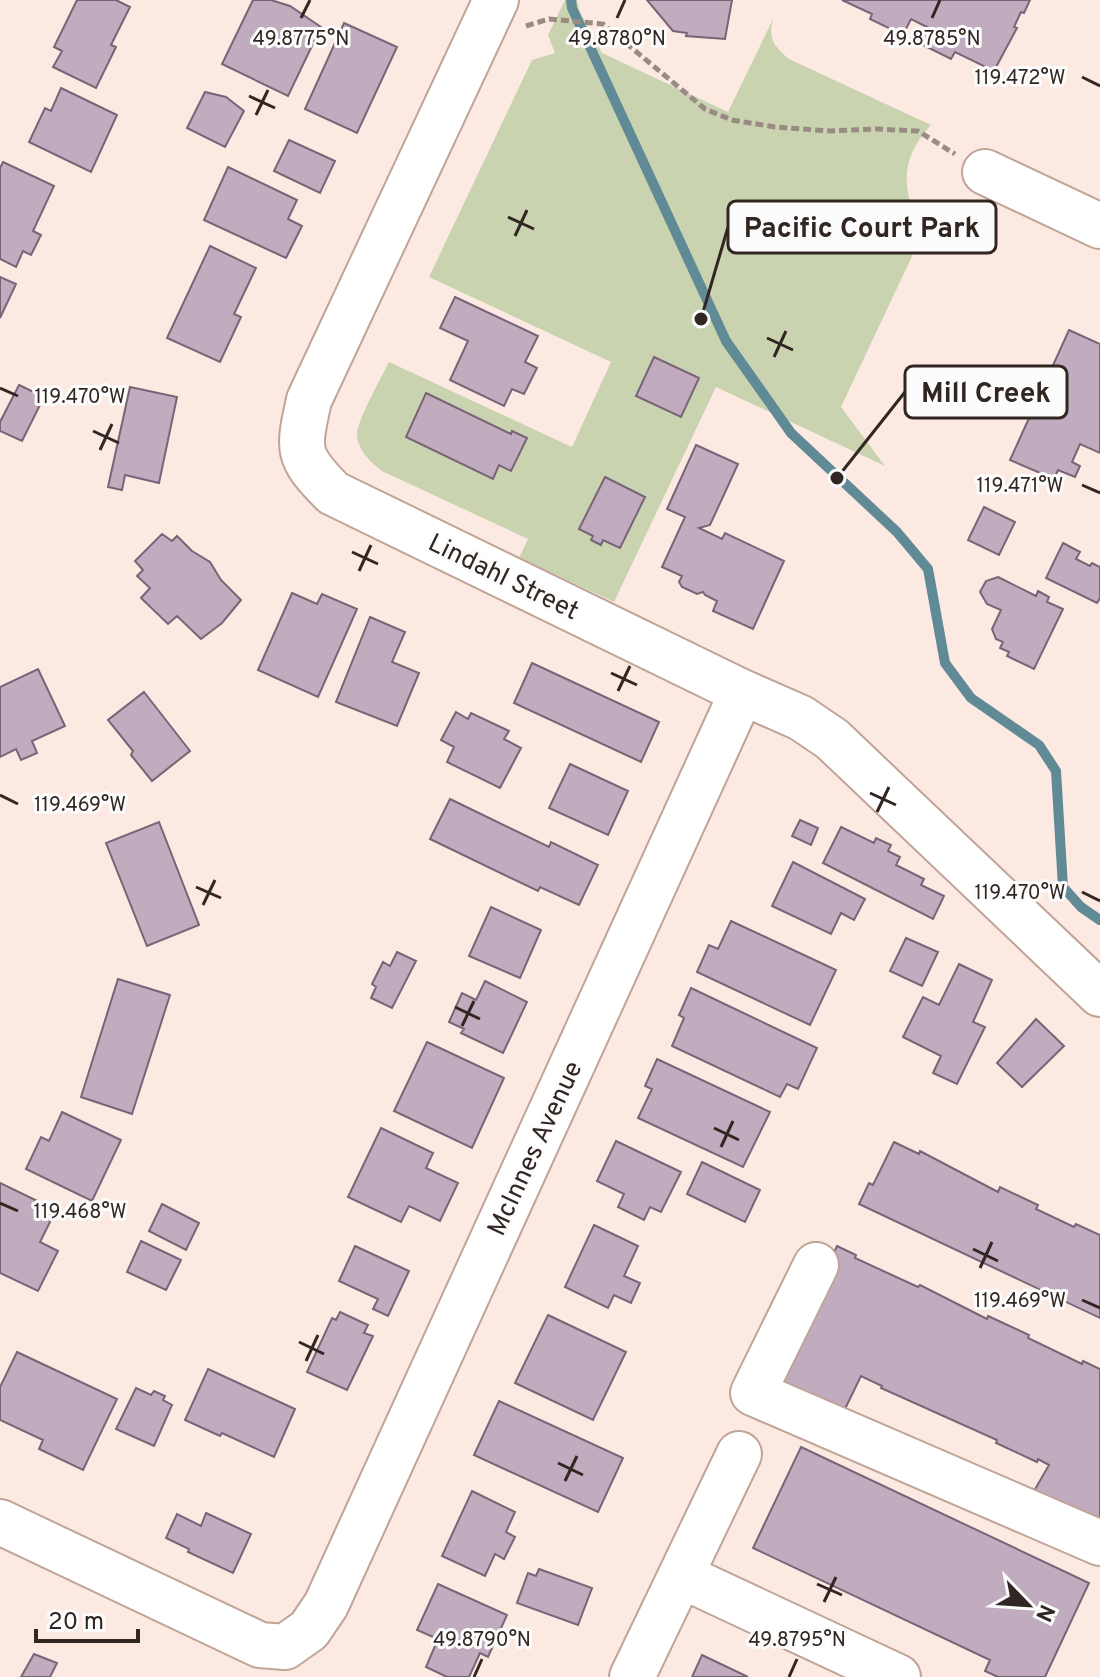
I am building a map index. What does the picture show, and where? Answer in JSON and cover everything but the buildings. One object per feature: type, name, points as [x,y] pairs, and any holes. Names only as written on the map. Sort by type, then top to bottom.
[{"type":"street","name":"Lindahl Street","points":[[496,0],[309,400],[300,440],[309,469],[333,493],[801,718],[832,739],[1100,994]]},
{"type":"street","points":[[985,172],[1100,226]]},
{"type":"street","name":"McInnes Avenue","points":[[0,1522],[260,1645],[285,1647],[309,1630],[326,1605],[742,692]]},
{"type":"street","points":[[816,1265],[753,1393],[1100,1543]]},
{"type":"street","points":[[632,1677],[739,1454]]},
{"type":"street","points":[[682,1576],[898,1677]]},
{"type":"path","points":[[549,19],[603,24],[705,109],[732,120],[816,130],[918,131],[985,172]]},
{"type":"green space","points":[[565,0],[577,0],[580,12],[602,53],[728,112],[774,17],[771,30],[773,41],[789,59],[931,125],[913,151],[907,177],[911,204],[923,233],[841,407],[885,466],[716,387],[614,602],[519,558],[528,539],[382,471],[365,455],[357,434],[365,409],[389,362],[572,447],[611,362],[429,277],[532,60],[555,53],[548,35]]},
{"type":"waterway","points":[[571,0],[572,8],[726,341],[791,433],[897,532],[928,569],[945,663],[971,698],[1039,745],[1056,771],[1063,887],[1081,907],[1100,920]]},
{"type":"place","name":"Pacific Court Park","points":[[701,319]]},
{"type":"place","name":"Mill Creek","points":[[837,478]]}]
